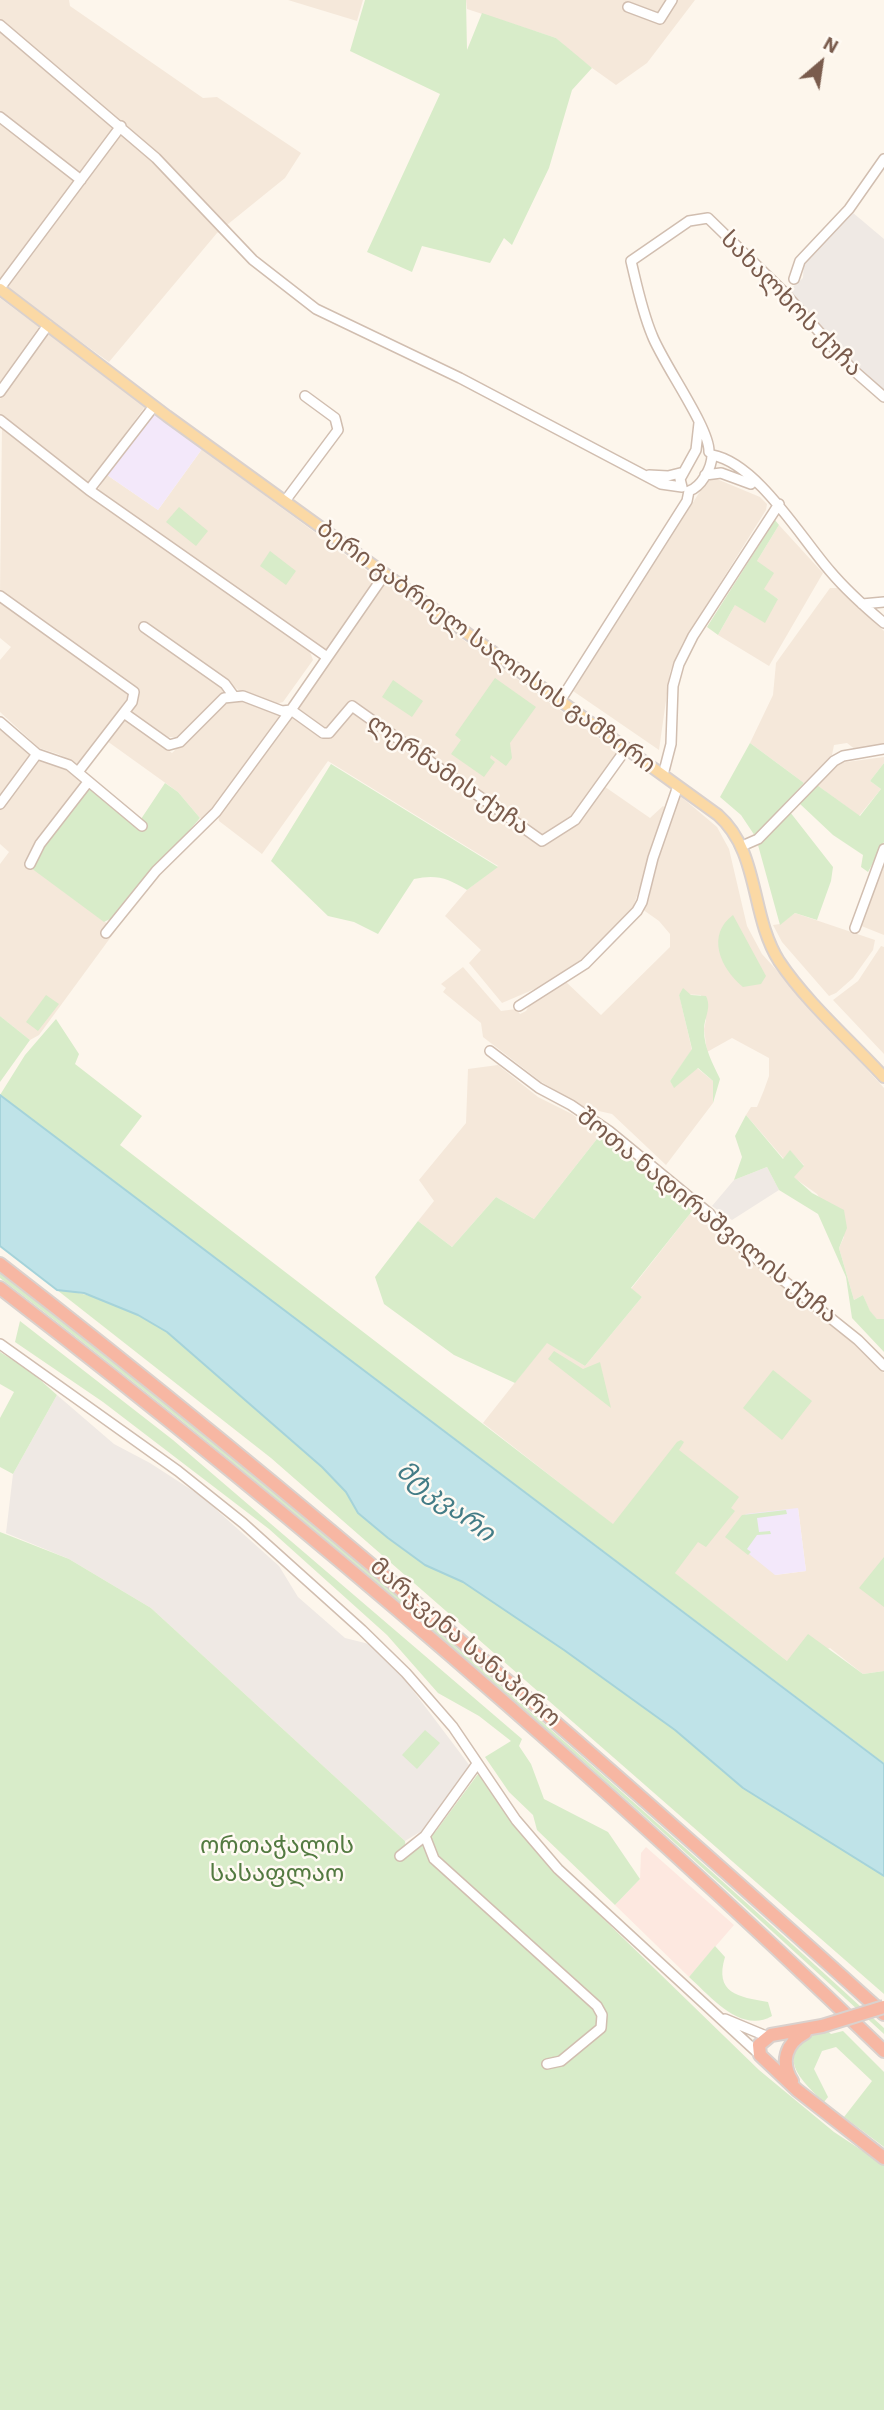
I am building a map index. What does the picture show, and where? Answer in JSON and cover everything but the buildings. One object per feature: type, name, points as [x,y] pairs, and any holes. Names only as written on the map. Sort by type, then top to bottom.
[{"type":"highway","name":"მარჯვენა სანაპირო","points":[[0,1264],[254,1466],[405,1591],[884,2014]]},
{"type":"highway","name":"მარჯვენა სანაპირო","points":[[0,1288],[253,1488],[750,1922],[884,2051]]},
{"type":"highway","points":[[884,2007],[822,2026],[771,2036],[759,2045],[763,2059],[797,2090],[884,2158]]},
{"type":"highway","points":[[763,2059],[775,2064],[787,2054],[796,2038],[822,2026]]},
{"type":"highway","points":[[771,2036],[785,2040],[788,2075],[797,2090]]},
{"type":"highway","points":[[862,2142],[884,2152]]},
{"type":"main road","name":"ბერი გაბრიელ სალოსის გამზირი","points":[[0,288],[154,406],[730,826],[742,846],[765,933],[780,962],[884,1077]]},
{"type":"street","points":[[628,7],[660,19],[671,0]]},
{"type":"street","points":[[0,25],[121,126],[156,158],[253,260],[316,309],[460,378],[666,486],[696,488],[705,475],[711,454]]},
{"type":"street","points":[[0,117],[81,180]]},
{"type":"street","points":[[0,288],[121,126]]},
{"type":"street","points":[[794,279],[800,261],[849,209],[884,159]]},
{"type":"street","name":"სახალხოს ქუჩა","points":[[711,454],[707,433],[652,336],[631,261],[689,221],[708,218],[782,290],[852,369],[884,397]]},
{"type":"street","points":[[0,392],[48,325]]},
{"type":"street","points":[[285,502],[338,429],[335,418],[305,396]]},
{"type":"street","points":[[89,490],[154,406]]},
{"type":"street","points":[[0,421],[89,490],[327,657]]},
{"type":"street","points":[[559,701],[687,501],[686,489],[680,479],[696,450],[699,421]]},
{"type":"street","points":[[696,450],[703,449],[730,462],[765,491],[779,504],[829,570],[884,623]]},
{"type":"street","points":[[647,475],[662,476],[684,472]]},
{"type":"street","points":[[705,475],[730,475],[765,491]]},
{"type":"street","points":[[663,775],[671,744],[673,686],[679,664],[693,636],[779,504]]},
{"type":"street","points":[[106,933],[156,871],[216,812],[385,575]]},
{"type":"street","points":[[0,596],[134,692],[132,702],[78,772]]},
{"type":"street","points":[[862,604],[884,602]]},
{"type":"street","points":[[144,627],[225,684],[233,695]]},
{"type":"street","points":[[124,713],[169,745],[174,745],[223,698],[233,695],[291,710]]},
{"type":"street","name":"ლერწამის ქუჩა","points":[[291,710],[323,733],[329,733],[352,706],[542,841],[575,820],[626,749]]},
{"type":"street","points":[[0,722],[37,754],[57,758],[78,772],[142,826]]},
{"type":"street","points":[[742,846],[758,839],[834,761],[843,756],[884,749]]},
{"type":"street","points":[[0,804],[37,754]]},
{"type":"street","points":[[30,864],[40,844],[88,782]]},
{"type":"street","points":[[519,1006],[585,964],[637,911],[678,786]]},
{"type":"street","points":[[855,928],[884,849]]},
{"type":"street","name":"შოთა ნადირაშვილის ქუჩა","points":[[490,1051],[539,1088],[571,1105],[609,1131],[709,1213],[723,1232],[858,1340],[884,1366]]},
{"type":"street","points":[[0,1344],[178,1471],[275,1551],[406,1673],[453,1727],[516,1820],[558,1869],[763,2059]]},
{"type":"street","points":[[400,1856],[425,1836],[477,1764]]},
{"type":"street","points":[[425,1836],[434,1860],[597,2006],[602,2015],[600,2028],[561,2062],[547,2064]]},
{"type":"street","points":[[708,2009],[738,2026],[771,2036]]},
{"type":"shaded area","points":[[0,0],[69,0],[70,6],[203,98],[217,97],[301,153],[285,178],[217,233],[109,362],[0,284]]},
{"type":"shaded area","points":[[288,0],[363,0],[357,21]]},
{"type":"shaded area","points":[[466,0],[695,0],[647,63],[616,85],[578,58],[556,38],[467,9]]},
{"type":"shaded area","points":[[852,212],[884,239],[884,392],[853,363],[789,290],[803,278],[804,262]]},
{"type":"shaded area","points":[[0,298],[39,327],[0,383]]},
{"type":"shaded area","points":[[49,332],[146,405],[88,486],[0,418],[0,399]]},
{"type":"shaded area","points":[[152,413],[202,449],[158,510],[107,475]]},
{"type":"shaded area","points":[[2,427],[309,649],[313,660],[283,702],[276,704],[241,692],[204,664],[224,687],[223,692],[179,737],[168,737],[133,713],[131,709],[137,687],[0,594]]},
{"type":"shaded area","points":[[202,449],[378,579],[325,651],[97,491],[107,475],[158,510]]},
{"type":"shaded area","points":[[712,477],[760,497],[767,504],[766,510],[682,644],[670,672],[659,750],[573,691],[699,493]]},
{"type":"shaded area","points":[[779,525],[823,573],[769,666],[718,635],[735,605],[778,599],[763,589],[757,561]]},
{"type":"shaded area","points":[[385,583],[619,753],[598,782],[650,818],[663,806],[667,809],[631,913],[596,948],[551,982],[502,1003],[469,963],[481,950],[445,916],[467,890],[498,866],[328,761],[262,854],[219,821],[218,815]]},
{"type":"shaded area","points":[[830,588],[838,588],[884,631],[884,745],[856,750],[847,743],[834,745],[832,755],[804,783],[750,743],[773,695],[776,663]]},
{"type":"shaded area","points":[[0,601],[130,694],[79,765],[39,748],[0,712],[0,660],[11,647],[0,638]]},
{"type":"shaded area","points":[[226,700],[243,700],[280,716],[206,820],[200,818],[178,792],[107,741],[124,718],[172,753]]},
{"type":"shaded area","points":[[0,726],[30,752],[0,798]]},
{"type":"shaded area","points":[[42,757],[60,762],[82,780],[81,788],[24,862],[116,930],[39,1035],[30,1040],[0,1016],[0,864],[9,852],[0,844],[0,809]]},
{"type":"shaded area","points":[[884,757],[884,763],[870,781],[881,789],[859,816],[817,785],[839,763]]},
{"type":"shaded area","points":[[678,794],[717,827],[729,849],[747,926],[762,954],[884,1088],[884,1319],[877,1319],[870,1312],[863,1295],[854,1300],[839,1248],[844,1237],[817,1194],[793,1177],[804,1165],[790,1151],[784,1159],[746,1115],[751,1107],[757,1107],[764,1090],[769,1076],[769,1058],[732,1038],[707,1052],[704,1029],[706,1020],[701,995],[679,994],[692,1050],[670,1081],[674,1087],[697,1068],[713,1081],[713,1103],[666,1165],[612,1114],[581,1107],[540,1081],[483,1037],[481,1023],[443,992],[446,988],[441,984],[463,967],[501,1011],[516,1009],[520,1014],[526,1011],[531,1002],[565,981],[601,1015],[670,947],[670,934],[659,921],[642,909],[649,899],[656,860]]},
{"type":"shaded area","points":[[884,858],[884,935],[859,925]]},
{"type":"shaded area","points":[[795,913],[875,940],[873,950],[853,978],[836,993],[829,996],[782,942],[773,925],[780,924]]},
{"type":"shaded area","points":[[881,946],[884,947],[884,1054],[833,1000],[858,981]]},
{"type":"shaded area","points":[[498,1065],[538,1097],[572,1114],[600,1135],[534,1219],[496,1197],[452,1247],[418,1221],[434,1201],[419,1180],[466,1123],[468,1069]]},
{"type":"shaded area","points":[[767,1167],[779,1190],[732,1220],[712,1206],[734,1180]]},
{"type":"shaded area","points":[[693,1210],[724,1240],[854,1344],[884,1373],[884,1671],[863,1674],[830,1648],[787,1661],[483,1423],[547,1342],[585,1366],[642,1297],[631,1289]],"holes":[[[798,1508],[806,1571],[775,1575]]]},
{"type":"shaded area","points":[[57,1395],[114,1444],[150,1463],[201,1496],[279,1566],[298,1597],[345,1638],[369,1644],[399,1672],[470,1766],[423,1830],[405,1841],[151,1608],[69,1559],[6,1533],[13,1474]]},
{"type":"shaded area","points":[[798,1508],[806,1571],[775,1575],[728,1537],[746,1514]]},
{"type":"shaded area","points":[[646,1847],[734,1925],[689,1977],[615,1905],[640,1879],[641,1853]]},
{"type":"green space","points":[[365,0],[466,0],[467,50],[482,13],[556,38],[592,68],[572,90],[549,168],[512,245],[504,238],[490,263],[422,246],[412,272],[367,252],[440,94],[350,51]]},
{"type":"green space","points":[[179,507],[208,531],[196,546],[166,522]]},
{"type":"green space","points":[[775,520],[779,525],[757,561],[774,573],[764,589],[778,599],[765,623],[735,605],[718,635],[707,627]]},
{"type":"green space","points":[[270,551],[296,571],[286,585],[260,566]]},
{"type":"green space","points":[[495,678],[536,707],[510,743],[512,758],[506,766],[491,755],[490,758],[495,762],[484,777],[451,754],[461,740],[455,735]]},
{"type":"green space","points":[[393,680],[423,701],[412,717],[382,697]]},
{"type":"green space","points":[[750,743],[804,783],[755,836],[741,815],[720,797]]},
{"type":"green space","points":[[884,763],[884,842],[868,872],[861,867],[863,855],[833,835],[799,803],[817,785],[860,816],[881,789],[870,781]]},
{"type":"green space","points":[[331,764],[498,867],[467,890],[442,878],[414,879],[378,934],[354,922],[328,916],[271,861]]},
{"type":"green space","points":[[165,783],[178,792],[200,818],[114,917],[104,922],[31,868],[51,836],[90,786],[137,825]]},
{"type":"green space","points":[[790,812],[833,867],[831,881],[817,920],[795,913],[780,925],[758,845]]},
{"type":"green space","points":[[733,915],[766,976],[761,984],[743,987],[728,971],[723,961],[718,942],[720,932]]},
{"type":"green space","points":[[683,988],[691,995],[706,996],[708,1000],[704,1037],[720,1079],[713,1103],[713,1081],[698,1068],[674,1088],[670,1081],[692,1049],[679,995]]},
{"type":"green space","points":[[46,995],[59,1004],[38,1031],[26,1022]]},
{"type":"green space","points":[[0,1016],[30,1040],[0,1082]]},
{"type":"green space","points":[[56,1019],[79,1054],[75,1064],[142,1116],[120,1145],[613,1524],[677,1442],[684,1442],[679,1450],[739,1497],[731,1508],[735,1511],[706,1547],[698,1542],[675,1573],[787,1661],[808,1634],[863,1674],[884,1671],[884,1763],[0,1095],[25,1055]]},
{"type":"green space","points":[[746,1115],[783,1159],[790,1150],[804,1166],[794,1177],[812,1193],[844,1210],[847,1228],[839,1248],[854,1300],[863,1295],[877,1319],[884,1319],[884,1352],[852,1318],[846,1277],[818,1214],[779,1190],[767,1167],[734,1180],[742,1157],[735,1136]]},
{"type":"green space","points":[[600,1135],[693,1210],[631,1288],[642,1297],[585,1366],[547,1343],[515,1383],[454,1355],[384,1304],[375,1277],[418,1221],[452,1247],[496,1197],[534,1219]]},
{"type":"green space","points":[[0,1272],[108,1355],[213,1441],[420,1616],[769,1924],[884,2028],[884,2034],[561,1741],[451,1646],[228,1459],[0,1278]]},
{"type":"green space","points":[[57,1290],[115,1304],[167,1332],[322,1467],[346,1492],[358,1513],[425,1565],[463,1582],[564,1650],[675,1730],[743,1788],[884,1876],[884,1994],[271,1458]]},
{"type":"green space","points":[[20,1321],[173,1440],[522,1739],[519,1746],[531,1764],[544,1799],[608,1832],[640,1879],[615,1905],[537,1830],[533,1815],[509,1792],[485,1757],[511,1741],[479,1716],[438,1693],[387,1635],[269,1529],[103,1402],[15,1342]]},
{"type":"green space","points":[[554,1351],[583,1369],[600,1362],[611,1408],[548,1359]]},
{"type":"green space","points":[[0,1352],[29,1370],[57,1395],[13,1474],[0,1467],[0,1418],[14,1392],[0,1384]]},
{"type":"green space","points":[[773,1370],[812,1401],[782,1440],[743,1408]]},
{"type":"green space","points":[[786,1510],[787,1514],[757,1518],[759,1532],[770,1531],[771,1534],[757,1535],[747,1549],[751,1552],[748,1555],[725,1537],[742,1515]]},
{"type":"green space","name":"ორთაჭალის სასაფლაო","points":[[0,1532],[69,1559],[151,1608],[405,1841],[407,1858],[436,1831],[478,1774],[514,1826],[552,1869],[759,2070],[834,2132],[884,2165],[884,2410],[0,2410]]},
{"type":"green space","points":[[884,1557],[884,1607],[859,1588]]},
{"type":"green space","points":[[425,1730],[440,1743],[417,1769],[402,1755]]},
{"type":"green space","points":[[715,1946],[725,1957],[722,1969],[726,1986],[738,1995],[768,2002],[772,2016],[760,2020],[738,2017],[717,2003],[689,1977]]},
{"type":"green space","points":[[826,2029],[831,2034],[843,2031],[884,2072],[884,2147],[844,2117],[872,2081],[836,2047],[822,2051],[814,2069],[828,2097],[824,2102],[797,2072],[794,2062],[800,2045]]},
{"type":"water","name":"მტკვარი","points":[[0,1095],[884,1764],[884,1876],[743,1788],[675,1730],[564,1650],[463,1582],[425,1565],[388,1538],[358,1513],[346,1492],[322,1467],[167,1332],[138,1315],[84,1293],[57,1290],[0,1246]]}]
